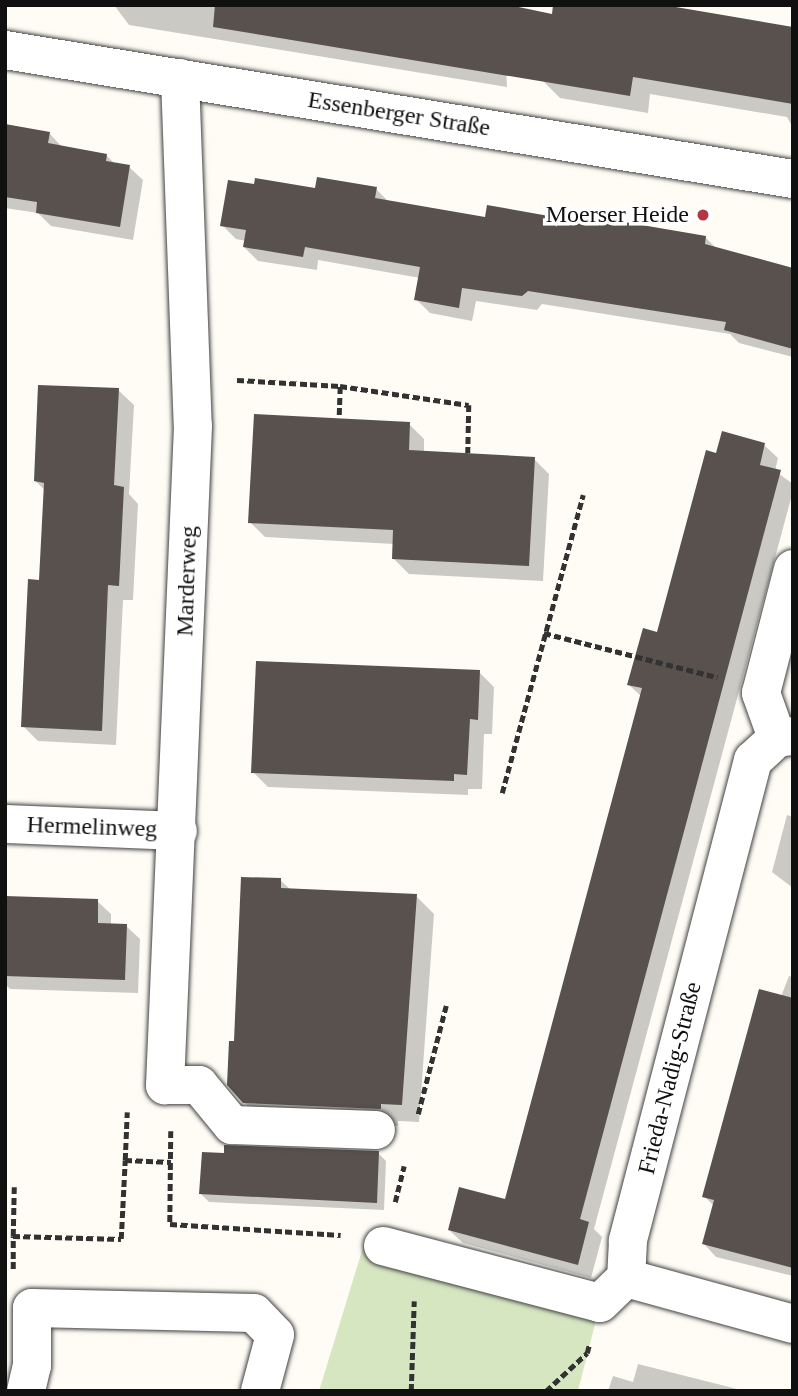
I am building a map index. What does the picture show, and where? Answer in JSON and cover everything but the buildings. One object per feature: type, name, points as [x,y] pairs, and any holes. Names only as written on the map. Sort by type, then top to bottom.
[{"type":"street","name":"Essenberger Straße","points":[[5,50],[793,179]]},
{"type":"street","name":"Marderweg","points":[[165,1085],[178,831],[191,378],[180,78]]},
{"type":"street","points":[[785,737],[762,688],[793,569]]},
{"type":"street","name":"Frieda-Nadig-Straße","points":[[613,1291],[753,760],[785,737]]},
{"type":"street","name":"Hermelinweg","points":[[5,824],[178,831]]},
{"type":"street","points":[[165,1085],[199,1085],[232,1125],[376,1129]]},
{"type":"street","points":[[401,1251],[793,1324]]},
{"type":"street","points":[[26,1391],[33,1366],[33,1308],[254,1313],[275,1335],[260,1391]]},
{"type":"path","points":[[191,378],[340,386],[469,405],[468,453]]},
{"type":"path","points":[[339,415],[340,386]]},
{"type":"path","points":[[502,793],[583,495]]},
{"type":"path","points":[[544,633],[762,688]]},
{"type":"path","points":[[165,1085],[172,1109],[170,1224],[330,1233],[401,1251],[411,1391]]},
{"type":"path","points":[[13,1236],[121,1238],[125,1160],[171,1162]]},
{"type":"path","points":[[14,1187],[12,1308],[33,1308]]},
{"type":"path","points":[[546,1391],[587,1353],[613,1291]]},
{"type":"green space","points":[[365,1241],[596,1320],[578,1391],[319,1391]]},
{"type":"place","name":"Moerser Heide","points":[[703,215]]}]
